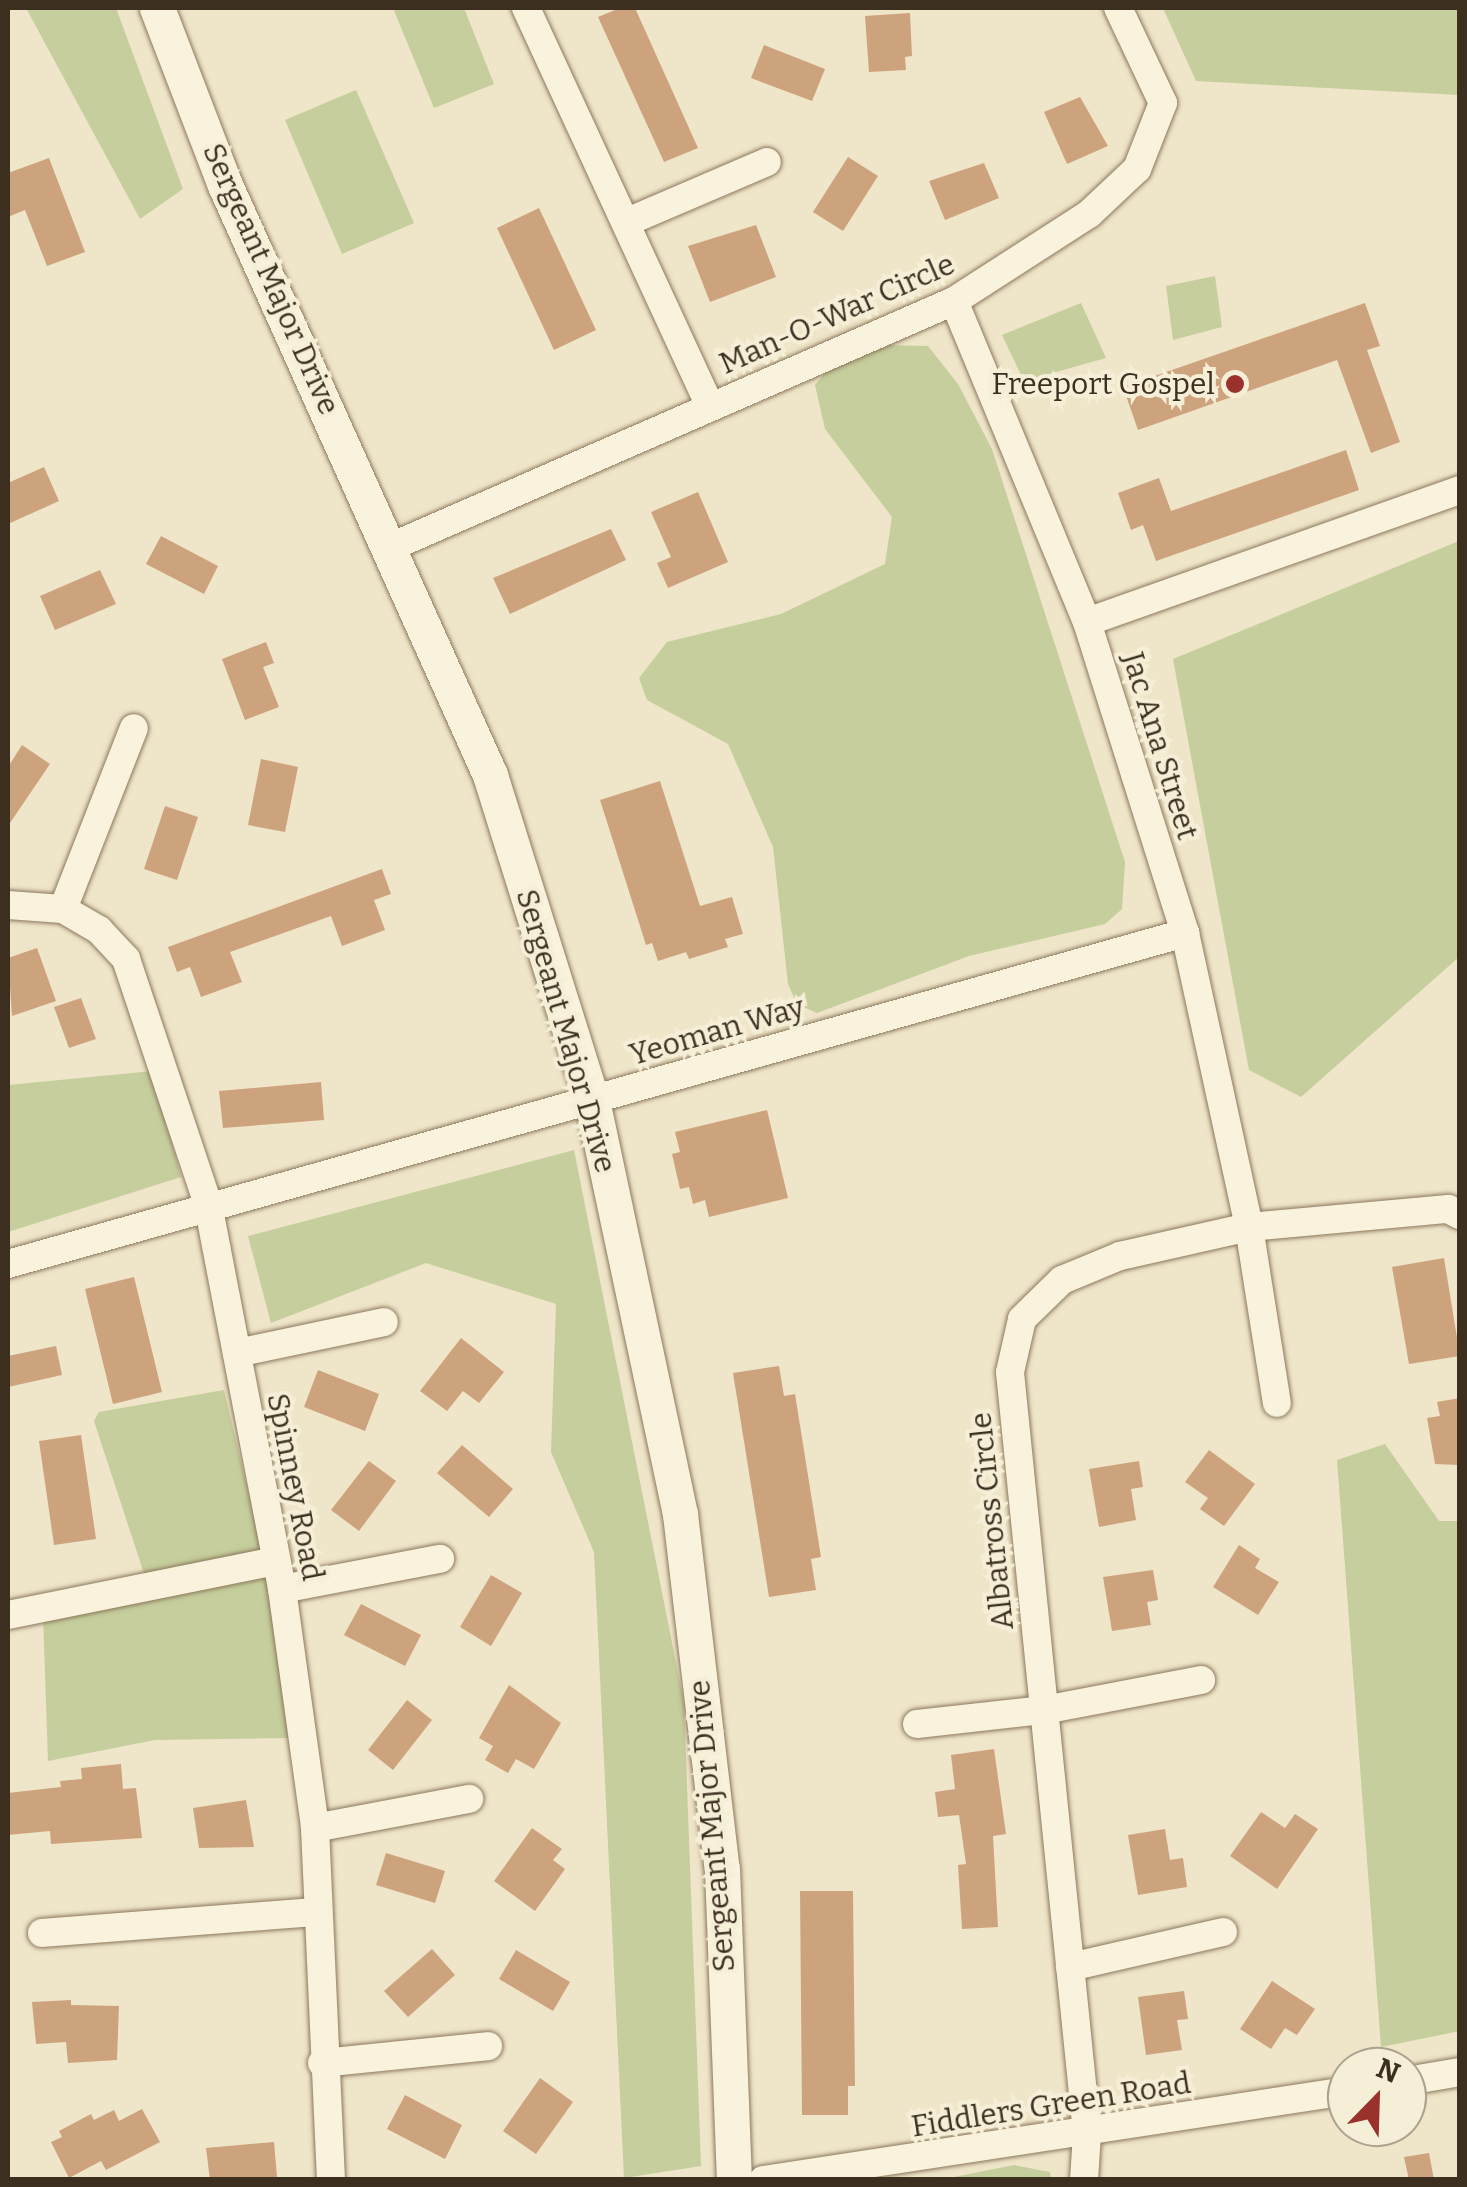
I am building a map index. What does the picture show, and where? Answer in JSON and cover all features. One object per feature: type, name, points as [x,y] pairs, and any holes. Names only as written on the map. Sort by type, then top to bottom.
[{"type":"street","name":"Sergeant Major Drive","points":[[156,8],[225,185],[393,546],[490,775],[592,1100],[680,1514],[722,1869],[734,2180]]},
{"type":"street","name":"Man-O-War Circle","points":[[526,8],[710,407]]},
{"type":"street","name":"Man-O-War Circle","points":[[393,546],[954,301],[1089,214],[1137,169],[1164,103],[1118,8]]},
{"type":"street","points":[[627,222],[767,162]]},
{"type":"street","name":"Jac Ana Street","points":[[954,301],[1087,622],[1185,934],[1249,1228],[1277,1403]]},
{"type":"street","points":[[1087,622],[1460,490]]},
{"type":"street","points":[[64,909],[134,728]]},
{"type":"street","name":"Spinney Road","points":[[8,905],[64,909],[100,930],[126,959],[208,1204],[279,1575],[315,1828],[322,2063],[331,2180]]},
{"type":"street","name":"Yeoman Way","points":[[8,1264],[208,1204],[1185,934]]},
{"type":"street","name":"Albatross Circle","points":[[1084,2180],[1087,2133],[1010,1372],[1022,1320],[1062,1280],[1120,1256],[1249,1228],[1448,1209],[1460,1215]]},
{"type":"street","points":[[237,1353],[384,1322]]},
{"type":"street","points":[[8,1615],[279,1575],[440,1559]]},
{"type":"street","points":[[918,1724],[1044,1710],[1201,1680]]},
{"type":"street","points":[[315,1828],[469,1799]]},
{"type":"street","points":[[42,1933],[318,1912]]},
{"type":"street","points":[[1070,1968],[1222,1932]]},
{"type":"street","points":[[322,2063],[488,2046]]},
{"type":"street","points":[[1427,2078],[1460,2072]]},
{"type":"street","name":"Fiddlers Green Road","points":[[763,2180],[1327,2094]]},
{"type":"green space","points":[[26,8],[116,8],[183,189],[140,219]]},
{"type":"green space","points":[[393,8],[464,8],[494,84],[434,108]]},
{"type":"green space","points":[[1163,8],[1459,8],[1459,95],[1196,81]]},
{"type":"green space","points":[[356,90],[414,223],[342,254],[285,120]]},
{"type":"green space","points":[[1215,276],[1222,327],[1173,340],[1166,286]]},
{"type":"green space","points":[[1081,303],[1106,358],[1024,381],[1002,335]]},
{"type":"green space","points":[[881,345],[928,346],[958,384],[992,449],[1125,862],[1122,909],[1105,924],[969,956],[817,1013],[797,1004],[788,984],[773,847],[728,744],[647,700],[639,678],[667,642],[781,614],[885,564],[892,517],[825,429],[815,385],[831,366]]},
{"type":"green space","points":[[1459,541],[1459,957],[1301,1097],[1249,1070],[1173,659]]},
{"type":"green space","points":[[153,1071],[181,1177],[8,1232],[8,1085]]},
{"type":"green space","points":[[574,1150],[684,1703],[701,2166],[624,2178],[594,1552],[551,1452],[556,1304],[426,1263],[271,1323],[248,1236]]},
{"type":"green space","points":[[224,1390],[279,1621],[288,1738],[155,1740],[48,1761],[43,1615],[152,1598],[94,1421],[99,1412]]},
{"type":"green space","points":[[1385,1444],[1439,1521],[1459,1521],[1460,2031],[1381,2047],[1337,1460]]},
{"type":"green space","points":[[1014,2165],[1050,2172],[1051,2179],[944,2179]]},
{"type":"building","points":[[620,8],[635,8],[698,148],[664,162],[598,17]]},
{"type":"building","points":[[910,13],[912,56],[905,57],[906,70],[869,72],[865,16]]},
{"type":"building","points":[[764,45],[825,69],[812,101],[751,78]]},
{"type":"building","points":[[1080,97],[1108,146],[1067,164],[1044,112]]},
{"type":"building","points":[[848,157],[878,176],[843,231],[813,212]]},
{"type":"building","points":[[49,158],[85,252],[47,266],[25,210],[8,217],[8,173]]},
{"type":"building","points":[[984,163],[999,198],[945,220],[929,181]]},
{"type":"building","points":[[539,208],[596,330],[554,350],[497,228]]},
{"type":"building","points":[[756,225],[776,277],[710,302],[688,246]]},
{"type":"building","points":[[1365,303],[1380,346],[1367,350],[1400,442],[1371,453],[1337,360],[1138,430],[1123,387]]},
{"type":"building","points":[[1346,450],[1359,490],[1156,561],[1143,525],[1131,530],[1118,493],[1159,478],[1171,511]]},
{"type":"building","points":[[44,467],[59,501],[8,524],[8,483]]},
{"type":"building","points":[[698,492],[728,562],[668,588],[657,563],[671,557],[651,512]]},
{"type":"building","points":[[611,529],[626,560],[510,614],[493,578]]},
{"type":"building","points":[[161,536],[218,566],[204,594],[146,564]]},
{"type":"building","points":[[100,570],[116,604],[55,630],[40,596]]},
{"type":"building","points":[[266,642],[274,663],[263,667],[279,707],[245,720],[222,659]]},
{"type":"building","points":[[22,745],[50,764],[8,826],[8,767]]},
{"type":"building","points":[[261,759],[298,767],[285,832],[248,825]]},
{"type":"building","points":[[660,781],[700,906],[732,897],[743,934],[725,939],[728,947],[689,959],[686,952],[658,961],[652,943],[646,945],[600,800]]},
{"type":"building","points":[[165,806],[198,817],[177,880],[144,869]]},
{"type":"building","points":[[382,869],[391,894],[374,900],[385,930],[342,946],[331,916],[230,952],[242,982],[201,997],[190,967],[177,972],[168,947]]},
{"type":"building","points":[[37,948],[56,1001],[12,1016],[8,958]]},
{"type":"building","points":[[81,998],[96,1039],[69,1048],[54,1007]]},
{"type":"building","points":[[321,1082],[324,1120],[223,1128],[219,1091]]},
{"type":"building","points":[[767,1110],[788,1198],[709,1217],[705,1200],[693,1204],[689,1187],[680,1189],[672,1154],[680,1152],[675,1132]]},
{"type":"building","points":[[1444,1258],[1460,1356],[1409,1364],[1392,1267]]},
{"type":"building","points":[[134,1277],[162,1392],[113,1404],[85,1289]]},
{"type":"building","points":[[461,1338],[504,1372],[479,1403],[463,1391],[447,1411],[420,1391]]},
{"type":"building","points":[[56,1346],[62,1375],[8,1387],[8,1356]]},
{"type":"building","points":[[779,1366],[784,1396],[795,1394],[821,1557],[811,1559],[816,1590],[769,1597],[733,1373]]},
{"type":"building","points":[[318,1370],[379,1394],[365,1431],[304,1407]]},
{"type":"building","points":[[1460,1398],[1460,1465],[1435,1464],[1427,1418],[1440,1416],[1437,1402]]},
{"type":"building","points":[[81,1435],[96,1539],[54,1545],[39,1441]]},
{"type":"building","points":[[462,1445],[513,1489],[489,1517],[437,1473]]},
{"type":"building","points":[[1209,1450],[1255,1484],[1224,1526],[1200,1509],[1208,1498],[1185,1482]]},
{"type":"building","points":[[369,1461],[396,1481],[359,1531],[331,1510]]},
{"type":"building","points":[[1139,1461],[1143,1487],[1131,1489],[1136,1520],[1099,1527],[1089,1469]]},
{"type":"building","points":[[1239,1545],[1260,1559],[1255,1568],[1279,1582],[1258,1615],[1213,1587]]},
{"type":"building","points":[[1153,1570],[1158,1600],[1147,1602],[1151,1625],[1112,1631],[1103,1577]]},
{"type":"building","points":[[491,1575],[522,1593],[491,1646],[460,1627]]},
{"type":"building","points":[[361,1604],[421,1635],[405,1666],[344,1635]]},
{"type":"building","points":[[509,1685],[561,1723],[534,1769],[516,1759],[508,1773],[485,1760],[493,1746],[479,1738]]},
{"type":"building","points":[[407,1700],[432,1720],[393,1770],[368,1750]]},
{"type":"building","points":[[994,1749],[1006,1834],[993,1836],[998,1927],[962,1929],[958,1865],[966,1864],[959,1815],[938,1817],[935,1792],[955,1789],[951,1755]]},
{"type":"building","points":[[121,1764],[123,1789],[136,1788],[142,1838],[51,1844],[50,1831],[8,1835],[8,1793],[61,1787],[60,1781],[82,1779],[81,1768]]},
{"type":"building","points":[[246,1800],[254,1847],[199,1848],[193,1808]]},
{"type":"building","points":[[1261,1812],[1285,1828],[1295,1814],[1318,1829],[1277,1889],[1230,1856]]},
{"type":"building","points":[[532,1828],[562,1849],[553,1860],[565,1869],[535,1911],[494,1881]]},
{"type":"building","points":[[1165,1829],[1170,1860],[1183,1858],[1187,1887],[1138,1895],[1128,1835]]},
{"type":"building","points":[[386,1853],[445,1871],[435,1903],[376,1885]]},
{"type":"building","points":[[800,1891],[853,1891],[855,2086],[848,2086],[848,2115],[802,2115]]},
{"type":"building","points":[[432,1949],[455,1975],[408,2017],[384,1991]]},
{"type":"building","points":[[516,1950],[570,1982],[553,2011],[499,1979]]},
{"type":"building","points":[[1272,1981],[1315,2009],[1297,2035],[1285,2028],[1271,2049],[1240,2029]]},
{"type":"building","points":[[1184,1991],[1188,2019],[1177,2020],[1182,2050],[1146,2055],[1138,1997]]},
{"type":"building","points":[[71,2000],[71,2005],[119,2006],[117,2060],[68,2063],[66,2042],[36,2044],[32,2002]]},
{"type":"building","points":[[540,2078],[573,2102],[536,2154],[503,2131]]},
{"type":"building","points":[[405,2095],[462,2125],[445,2159],[387,2129]]},
{"type":"building","points":[[142,2109],[160,2142],[106,2170],[101,2161],[69,2178],[51,2142],[62,2137],[59,2131],[91,2114],[94,2120],[114,2110],[119,2121]]},
{"type":"building","points":[[274,2142],[277,2177],[210,2180],[206,2148]]},
{"type":"building","points":[[1429,2153],[1434,2180],[1409,2180],[1404,2157]]},
{"type":"place","name":"Freeport Gospel","points":[[1235,384]]}]
